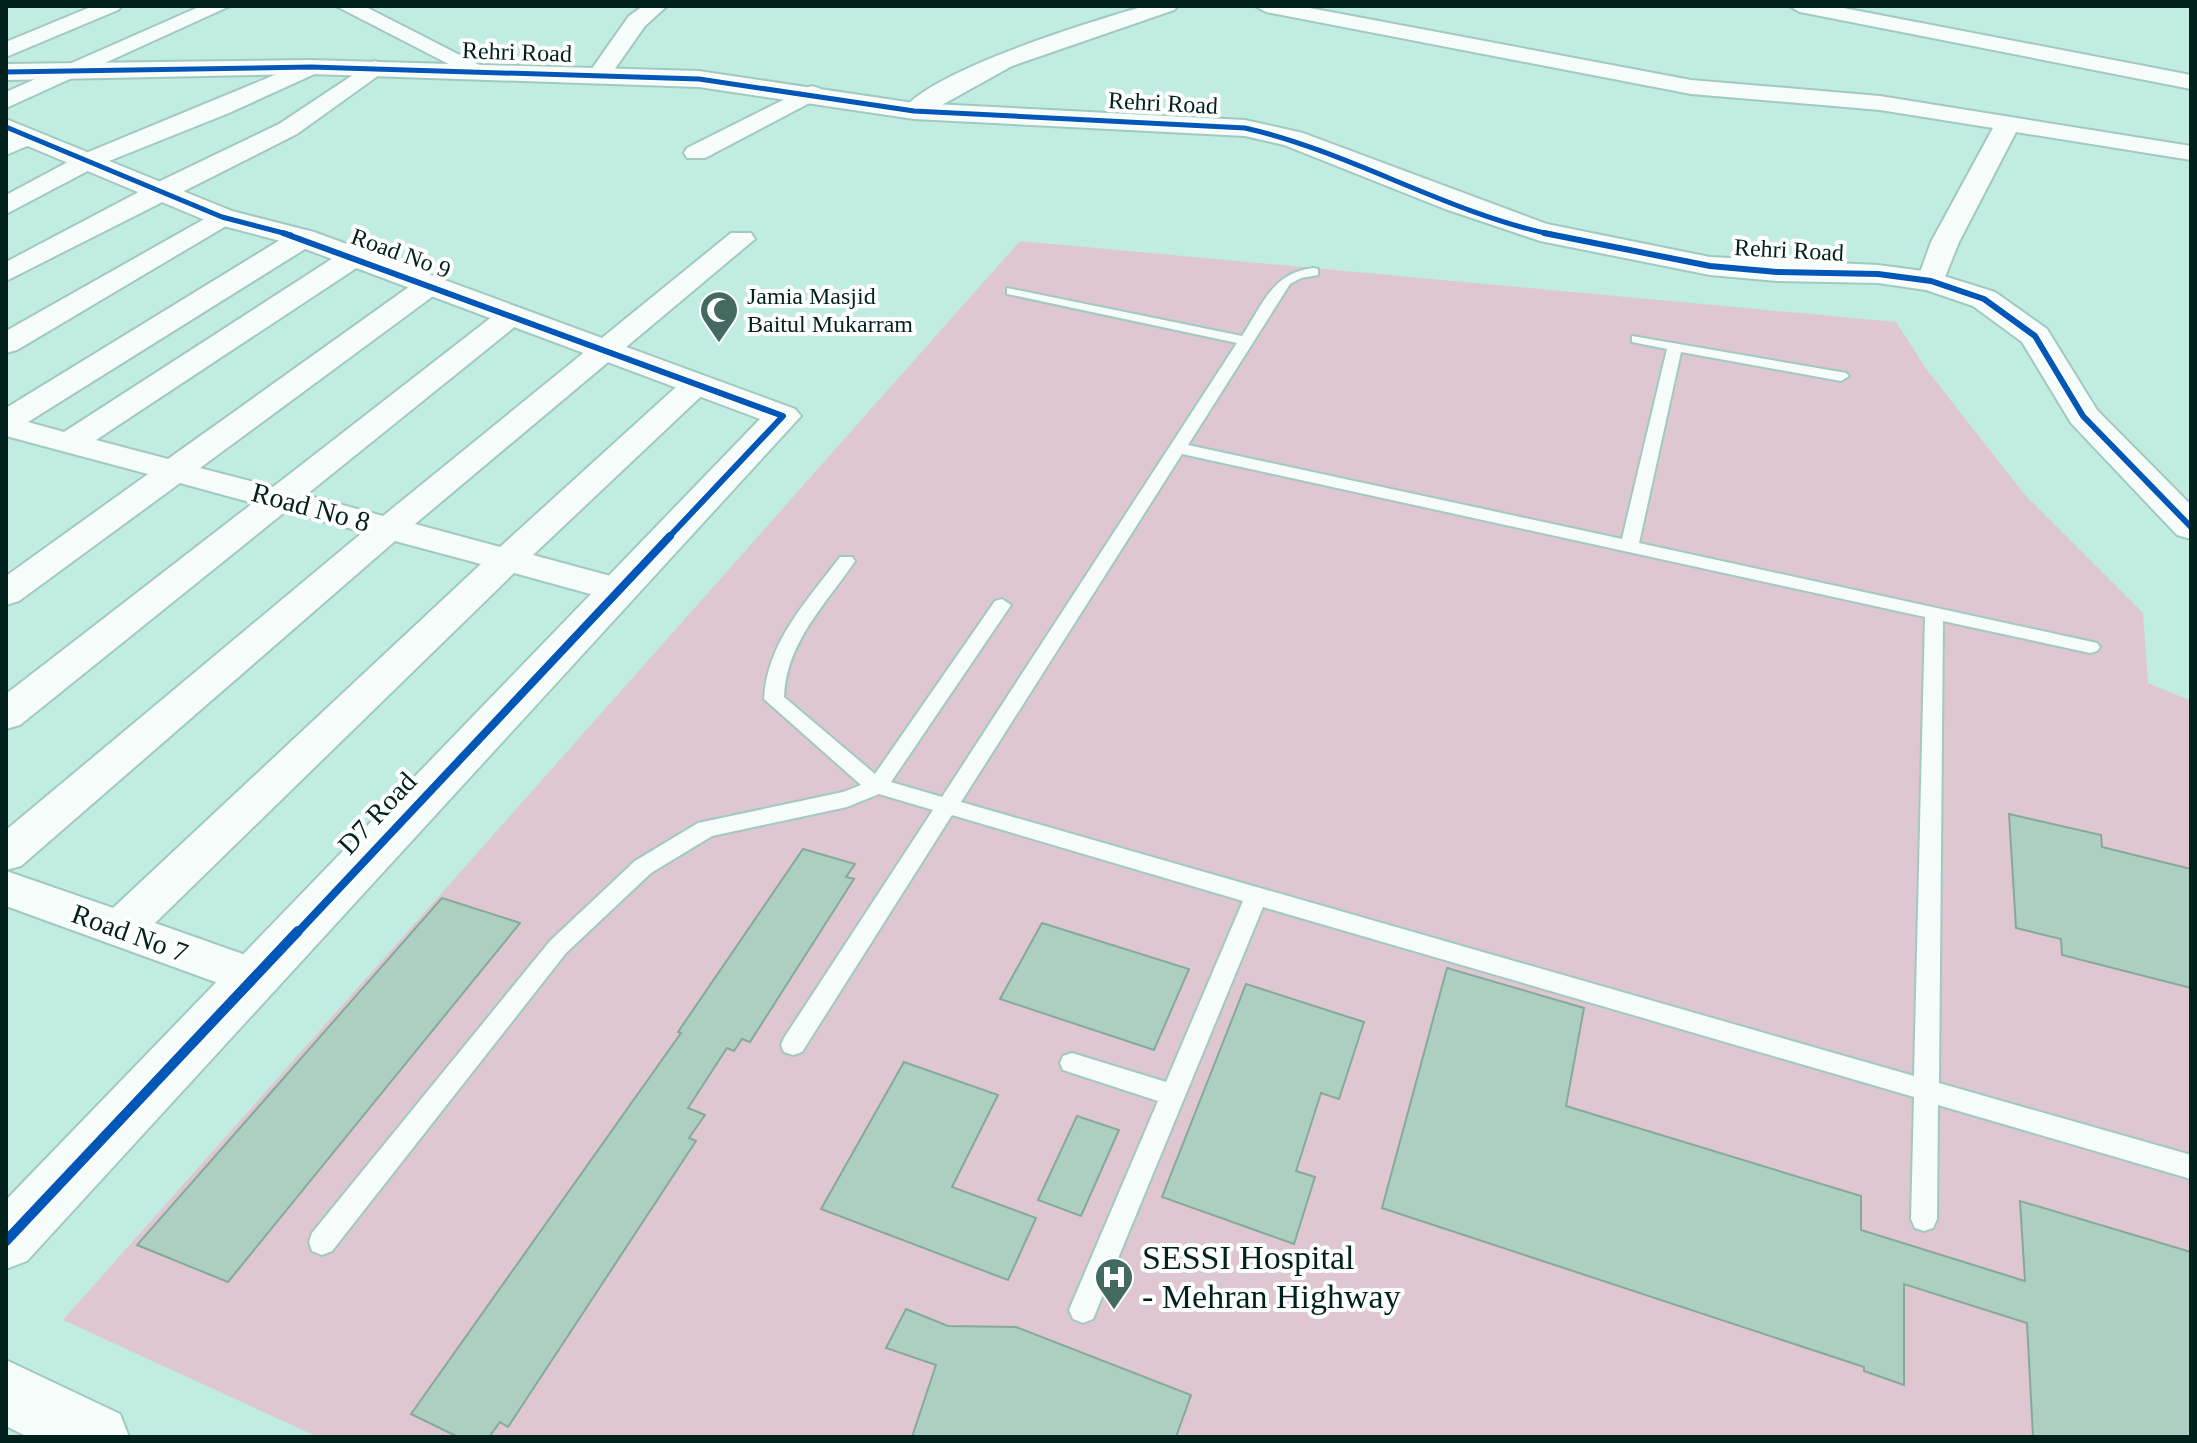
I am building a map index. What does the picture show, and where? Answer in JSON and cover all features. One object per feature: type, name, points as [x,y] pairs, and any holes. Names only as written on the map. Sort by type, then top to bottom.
[{"type":"street","points":[[6,50],[111,6]]},
{"type":"street","points":[[6,101],[219,6]]},
{"type":"street","points":[[347,6],[480,71]]},
{"type":"street","points":[[599,75],[637,21],[656,6]]},
{"type":"street","points":[[914,111],[951,85],[991,68],[1072,35],[1167,6]]},
{"type":"street","points":[[1266,6],[1691,87],[1880,103],[2191,153]]},
{"type":"street","points":[[1800,6],[2191,82]]},
{"type":"street","points":[[371,18],[398,10]]},
{"type":"street","points":[[6,206],[90,160],[221,108],[311,67]]},
{"type":"street","name":"Rehri Road","points":[[6,72],[311,67],[699,79],[811,93],[914,111],[1245,128],[1293,139],[1455,203],[1540,232],[1710,266],[1777,272],[1878,274],[1931,281],[1984,299],[2035,336],[2083,416],[2191,527]]},
{"type":"street","points":[[6,273],[159,191],[288,129],[374,68]]},
{"type":"street","points":[[696,153],[811,93]]},
{"type":"street","points":[[1931,281],[1945,242],[2009,122]]},
{"type":"street","name":"Road No 9","points":[[14,137],[90,160],[222,217],[303,238],[783,416]]},
{"type":"street","points":[[6,344],[222,217]]},
{"type":"street","points":[[6,424],[303,238]]},
{"type":"street","points":[[6,854],[389,528],[741,239]]},
{"type":"street","points":[[69,443],[354,257]]},
{"type":"street","points":[[6,593],[430,285]]},
{"type":"street","points":[[6,715],[512,315]]},
{"type":"street","points":[[120,929],[507,560],[697,385]]},
{"type":"street","name":"D7 Road","points":[[6,1241],[616,589],[783,416]]},
{"type":"street","name":"Road No 8","points":[[6,424],[616,589]]},
{"type":"street","name":"Road No 7","points":[[14,900],[120,929],[254,977]]},
{"type":"street","points":[[6,1392],[97,1437]]},
{"type":"lane","points":[[793,1045],[1285,281],[1297,274],[1313,272]]},
{"type":"lane","points":[[1012,291],[1247,341]]},
{"type":"lane","points":[[1637,339],[1841,376]]},
{"type":"lane","points":[[1629,547],[1675,346]]},
{"type":"lane","points":[[1178,448],[2090,647]]},
{"type":"lane","points":[[846,561],[783,652],[773,680],[774,699],[855,771],[878,786],[2191,1167]]},
{"type":"lane","points":[[322,1242],[558,947],[643,867],[706,829],[847,799],[878,786],[1002,605]]},
{"type":"lane","points":[[1924,1219],[1934,613]]},
{"type":"lane","points":[[1083,1310],[1257,895]]},
{"type":"lane","points":[[1072,1063],[1174,1095]]},
{"type":"shaded area","points":[[1020,241],[1896,322],[1927,370],[2025,495],[2143,613],[2148,683],[2191,701],[2191,1437],[318,1437],[63,1320]]},
{"type":"building","points":[[2009,814],[2101,835],[2102,847],[2191,869],[2191,988],[2062,955],[2061,939],[2016,928]]},
{"type":"building","points":[[803,849],[855,864],[846,877],[854,879],[750,1042],[742,1039],[734,1051],[727,1048],[688,1108],[705,1115],[689,1138],[696,1141],[508,1427],[500,1422],[489,1437],[458,1437],[411,1414],[681,1033],[678,1032]]},
{"type":"building","points":[[442,898],[520,923],[228,1282],[137,1245]]},
{"type":"building","points":[[1042,923],[1189,969],[1154,1050],[1000,999]]},
{"type":"building","points":[[1447,968],[1584,1008],[1566,1106],[1861,1196],[1861,1230],[2025,1281],[2020,1201],[2191,1252],[2191,1437],[2033,1437],[2027,1323],[1904,1284],[1904,1385],[1864,1371],[1864,1367],[1382,1208]]},
{"type":"building","points":[[1246,984],[1364,1022],[1339,1099],[1321,1093],[1296,1171],[1315,1177],[1294,1244],[1162,1197]]},
{"type":"building","points":[[904,1062],[998,1095],[952,1187],[1036,1218],[1008,1280],[821,1209]]},
{"type":"building","points":[[1077,1116],[1119,1130],[1081,1216],[1038,1200]]},
{"type":"building","points":[[906,1309],[948,1326],[1016,1327],[1191,1395],[1176,1437],[912,1437],[936,1365],[886,1348]]},
{"type":"cycle path","points":[[6,72],[311,67],[699,79],[914,111],[1245,128],[1293,139],[1455,203],[1540,232],[1710,266],[1777,272],[1878,274],[1931,281],[1984,299],[2035,336],[2083,416],[2191,527]]},
{"type":"cycle path","points":[[6,127],[222,217],[303,238],[783,416],[6,1241]]},
{"type":"place","name":"Jamia Masjid Baitul Mukarram","points":[[719,344]]},
{"type":"place","name":"SESSI Hospital - Mehran Highway","points":[[1114,1311]]}]
